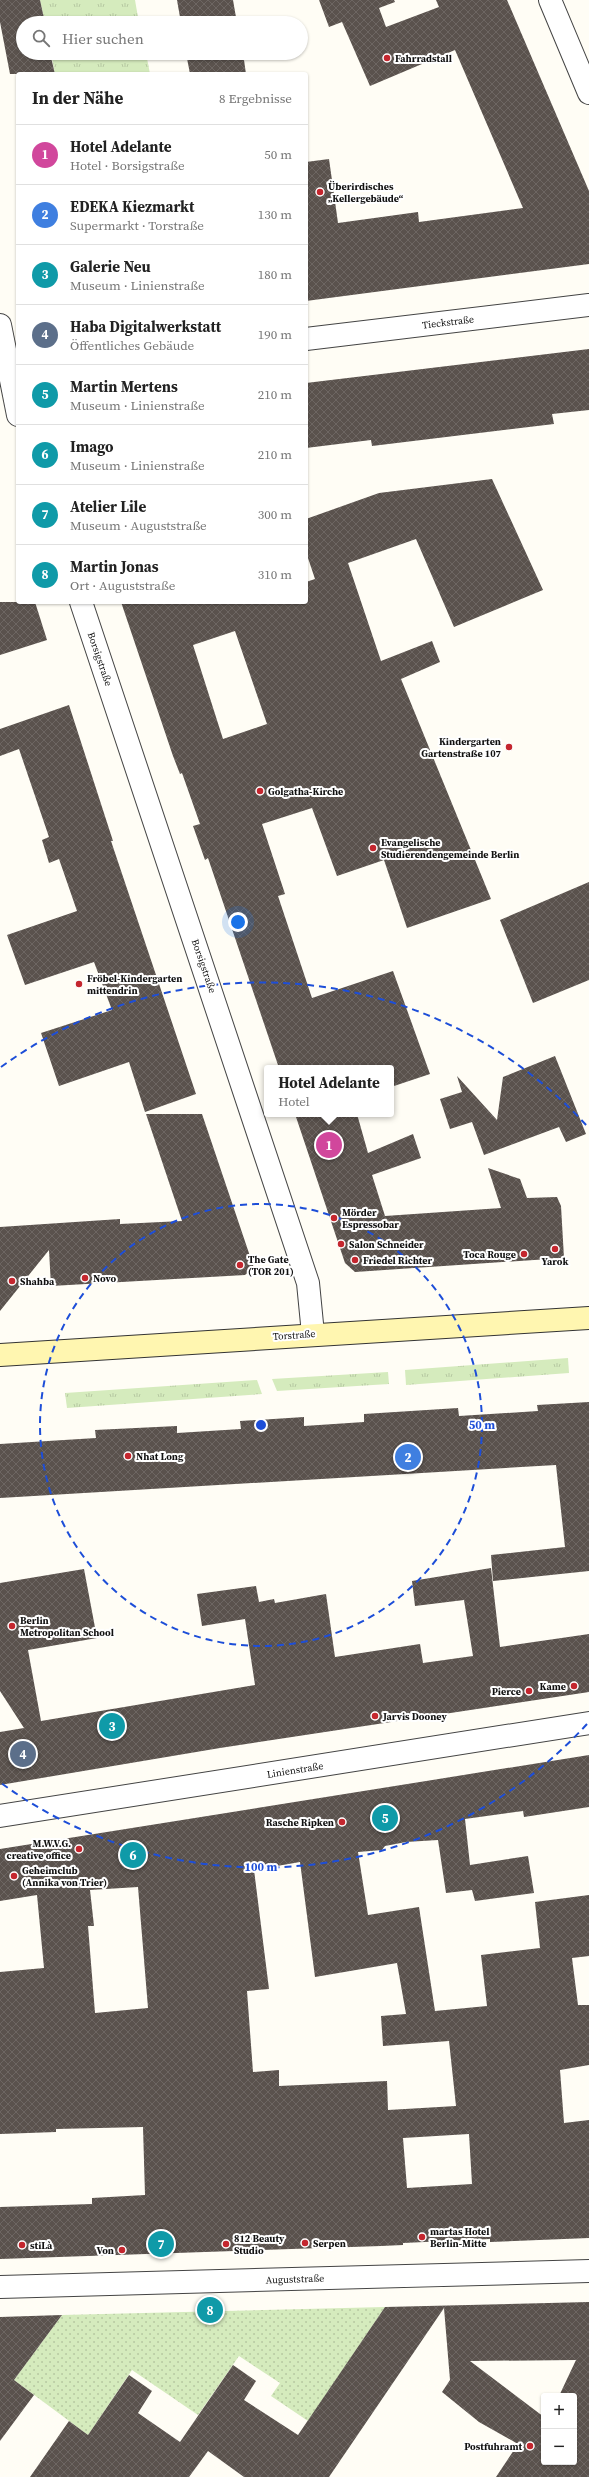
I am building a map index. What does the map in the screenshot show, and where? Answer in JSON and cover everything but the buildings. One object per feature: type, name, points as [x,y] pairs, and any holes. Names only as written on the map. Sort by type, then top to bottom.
[{"type":"main road","name":"Torstraße","points":[[0,1355],[313,1334],[589,1318]]},
{"type":"street","points":[[550,0],[589,93]]},
{"type":"street","name":"Tieckstraße","points":[[308,339],[589,305]]},
{"type":"street","points":[[0,325],[16,405]]},
{"type":"street","name":"Borsigstraße","points":[[82,604],[308,1282],[313,1334]]},
{"type":"street","name":"Linienstraße","points":[[0,1816],[589,1723]]},
{"type":"street","name":"Auguststraße","points":[[0,2287],[589,2271]]},
{"type":"green space","points":[[40,0],[135,0],[138,16],[43,16]]},
{"type":"green space","points":[[52,60],[147,60],[150,72],[55,72]]},
{"type":"green space","points":[[568,1358],[569,1373],[406,1385],[405,1370]]},
{"type":"green space","points":[[388,1372],[389,1384],[277,1391],[272,1379]]},
{"type":"green space","points":[[257,1380],[262,1394],[67,1408],[65,1393]]},
{"type":"green space","points":[[385,2307],[308,2421],[271,2396],[280,2383],[239,2356],[198,2415],[132,2370],[88,2435],[14,2380],[62,2315]]},
{"type":"place","name":"Fahrradstall","points":[[387,58]]},
{"type":"place","name":"Überirdisches „Kellergebäude“","points":[[320,192]]},
{"type":"place","name":"Kindergarten Gartenstraße 107","points":[[509,747]]},
{"type":"place","name":"Golgatha-Kirche","points":[[260,791]]},
{"type":"place","name":"Evangelische Studierendengemeinde Berlin","points":[[373,848]]},
{"type":"place","name":"Fröbel-Kindergarten mittendrin","points":[[79,984]]},
{"type":"place","name":"Hotel Adelante","points":[[329,1145]]},
{"type":"place","name":"Mörder Espressobar","points":[[334,1218]]},
{"type":"place","name":"Salon Schneider","points":[[341,1244]]},
{"type":"place","name":"Yarok","points":[[555,1249]]},
{"type":"place","name":"Toca Rouge","points":[[524,1254]]},
{"type":"place","name":"Friedel Richter","points":[[355,1260]]},
{"type":"place","name":"The Gate (TOR 201)","points":[[240,1265]]},
{"type":"place","name":"Novo","points":[[85,1278]]},
{"type":"place","name":"Shahba","points":[[12,1281]]},
{"type":"place","name":"Nhat Long","points":[[128,1456]]},
{"type":"place","name":"EDEKA Kiezmarkt","points":[[408,1457]]},
{"type":"place","name":"Berlin Metropolitan School","points":[[12,1626]]},
{"type":"place","name":"Kame","points":[[574,1686]]},
{"type":"place","name":"Pierce","points":[[529,1691]]},
{"type":"place","name":"Jarvis Dooney","points":[[375,1716]]},
{"type":"place","name":"Galerie Neu","points":[[112,1726]]},
{"type":"place","name":"Haba Digitalwerkstatt","points":[[23,1754]]},
{"type":"place","name":"Martin Mertens","points":[[385,1818]]},
{"type":"place","name":"Rasche Ripken","points":[[342,1822]]},
{"type":"place","name":"M.W.V.G. creative office","points":[[79,1849]]},
{"type":"place","name":"Imago","points":[[133,1855]]},
{"type":"place","name":"Geheimclub (Annika von Trier)","points":[[14,1876]]},
{"type":"place","name":"martas Hotel Berlin-Mitte","points":[[422,2237]]},
{"type":"place","name":"Serpen","points":[[305,2243]]},
{"type":"place","name":"Atelier Lile","points":[[161,2244]]},
{"type":"place","name":"812 Beauty Studio","points":[[226,2244]]},
{"type":"place","name":"stiLà","points":[[22,2245]]},
{"type":"place","name":"Von","points":[[122,2250]]},
{"type":"place","name":"Martin Jonas","points":[[210,2310]]},
{"type":"place","name":"Postfuhramt","points":[[530,2446]]}]
